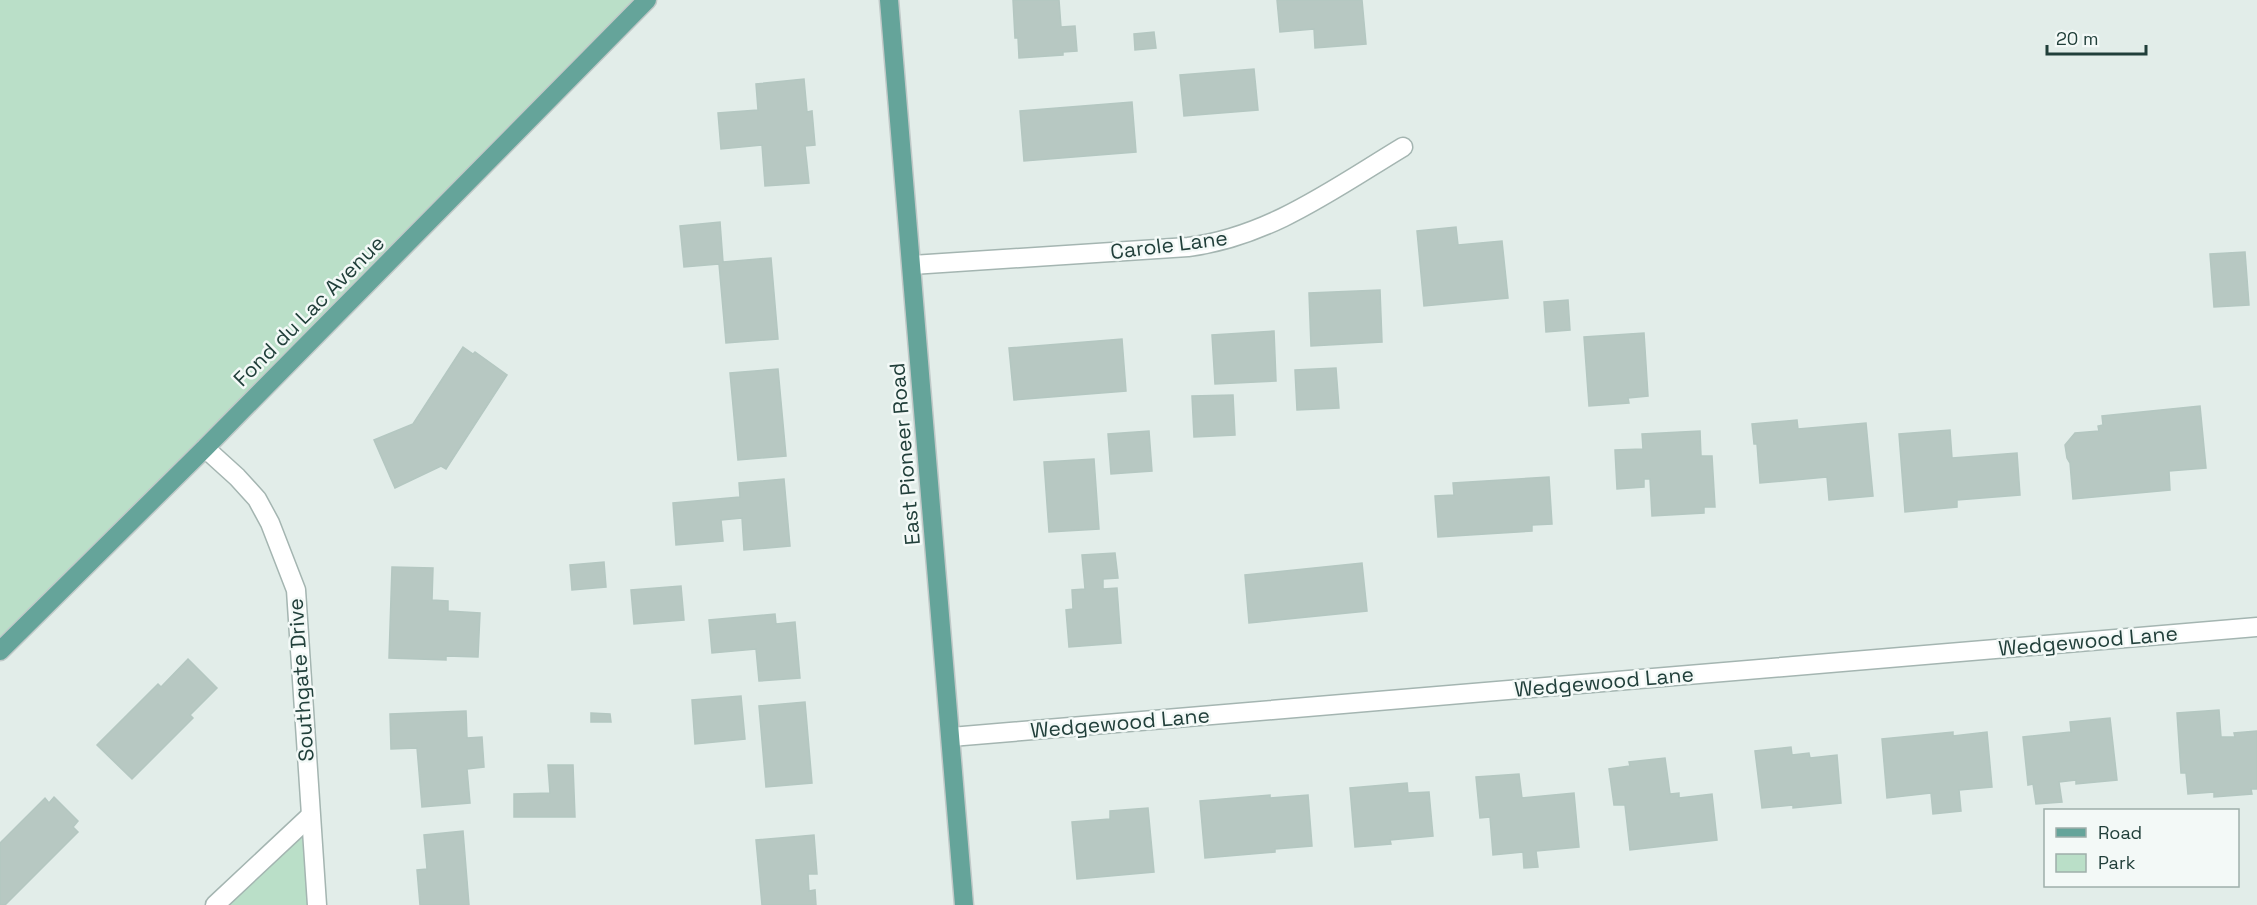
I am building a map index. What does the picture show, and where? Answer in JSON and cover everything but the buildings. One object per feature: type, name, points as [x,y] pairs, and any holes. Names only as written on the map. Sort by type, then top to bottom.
[{"type":"main road","name":"Fond du Lac Avenue","points":[[0,651],[205,448],[647,0]]},
{"type":"main road","name":"East Pioneer Road","points":[[889,0],[964,905]]},
{"type":"street","name":"Carole Lane","points":[[912,265],[1188,247],[1216,243],[1251,233],[1284,218],[1403,147]]},
{"type":"street","name":"Southgate Drive","points":[[205,448],[257,498],[270,523],[296,590],[309,817],[317,905]]},
{"type":"street","name":"Wedgewood Lane","points":[[951,737],[2257,627]]},
{"type":"street","points":[[214,905],[309,817]]},
{"type":"green space","points":[[0,0],[647,0],[0,651]]},
{"type":"green space","points":[[309,817],[317,905],[215,905]]}]
